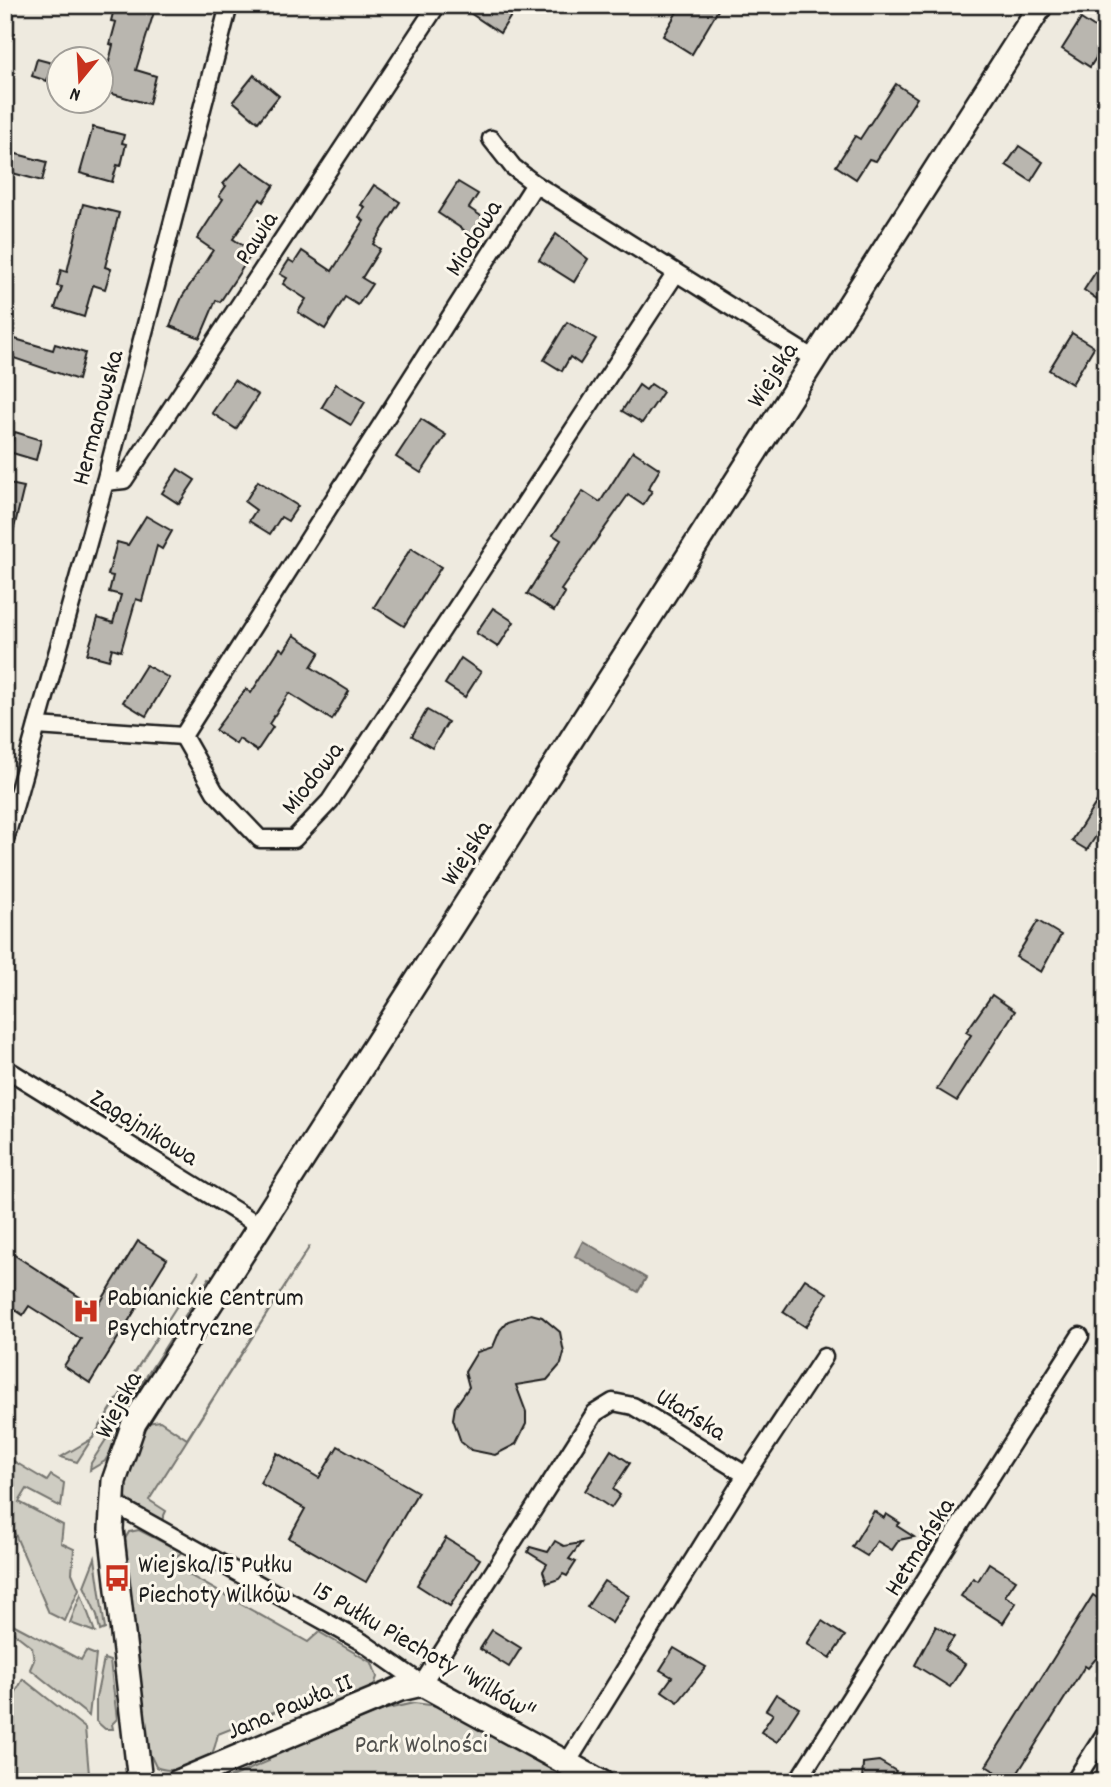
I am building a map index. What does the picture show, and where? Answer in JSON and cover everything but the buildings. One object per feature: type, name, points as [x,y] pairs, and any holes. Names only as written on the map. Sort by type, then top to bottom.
[{"type":"street","name":"Hermanowska","points":[[5,840],[105,482],[229,5]]},
{"type":"street","name":"Pawia","points":[[105,482],[124,480],[438,5]]},
{"type":"street","name":"Wiejska","points":[[140,1782],[111,1529],[111,1502],[121,1453],[134,1423],[1041,5]]},
{"type":"street","name":"Miodowa","points":[[491,139],[513,167],[535,184],[814,359]]},
{"type":"street","name":"Miodowa","points":[[535,184],[183,736],[215,792],[260,839],[293,839],[330,801],[676,273]]},
{"type":"street","points":[[37,726],[183,736]]},
{"type":"street","name":"Zagajnikowa","points":[[5,1068],[260,1226]]},
{"type":"street","name":"Hetmańska","points":[[797,1782],[1080,1336]]},
{"type":"street","points":[[567,1763],[746,1475],[824,1357]]},
{"type":"street","name":"Ułańska","points":[[422,1684],[595,1413],[613,1402],[633,1406],[746,1475]]},
{"type":"street","name":"15 Pułku Piechoty \"Wilków\"","points":[[111,1502],[362,1642],[422,1684],[601,1782]]},
{"type":"street","name":"Jana Pawła II","points":[[178,1782],[400,1689],[422,1684]]},
{"type":"street","points":[[1074,1782],[1106,1732]]},
{"type":"green space","points":[[310,1246],[149,1500],[166,1511],[161,1522],[132,1505],[126,1497],[124,1475],[147,1423],[160,1421],[187,1439]]},
{"type":"green space","points":[[209,1278],[212,1281],[105,1461],[90,1470],[91,1463]]},
{"type":"green space","points":[[92,1439],[77,1462],[61,1457]]},
{"type":"green space","points":[[5,1456],[47,1481],[51,1475],[64,1483],[61,1507],[27,1489],[19,1502],[63,1525],[61,1543],[74,1549],[72,1573],[79,1589],[65,1621],[49,1613],[5,1511]]},
{"type":"green space","points":[[139,1530],[182,1552],[168,1563],[308,1642],[319,1632],[372,1663],[377,1677],[373,1689],[328,1708],[319,1694],[218,1734],[212,1754],[205,1760],[184,1768],[169,1770],[156,1767],[148,1750],[125,1539],[129,1532]]},
{"type":"green space","points":[[95,1558],[105,1629],[100,1631],[97,1615],[84,1586]]},
{"type":"green space","points":[[81,1594],[95,1632],[70,1623]]},
{"type":"green space","points":[[5,1620],[81,1660],[86,1651],[96,1655],[89,1716],[30,1669],[34,1660],[32,1647],[5,1626]]},
{"type":"green space","points":[[104,1659],[110,1661],[117,1719],[112,1724],[113,1729],[105,1729],[96,1721],[96,1698]]},
{"type":"green space","points":[[23,1679],[85,1728],[89,1774],[85,1782],[5,1782],[5,1712]]},
{"type":"green space","name":"Park Wolności","points":[[414,1703],[446,1707],[578,1782],[262,1782],[258,1777],[247,1782],[219,1782],[269,1761],[268,1756],[383,1710]]},
{"type":"shaded area","points":[[583,1241],[646,1278],[638,1292],[575,1256]]},
{"type":"place","name":"Pabianickie Centrum Psychiatryczne","points":[[86,1311]]},
{"type":"place","name":"Wiejska/15 Pułku Piechoty Wilków","points":[[117,1578]]}]
